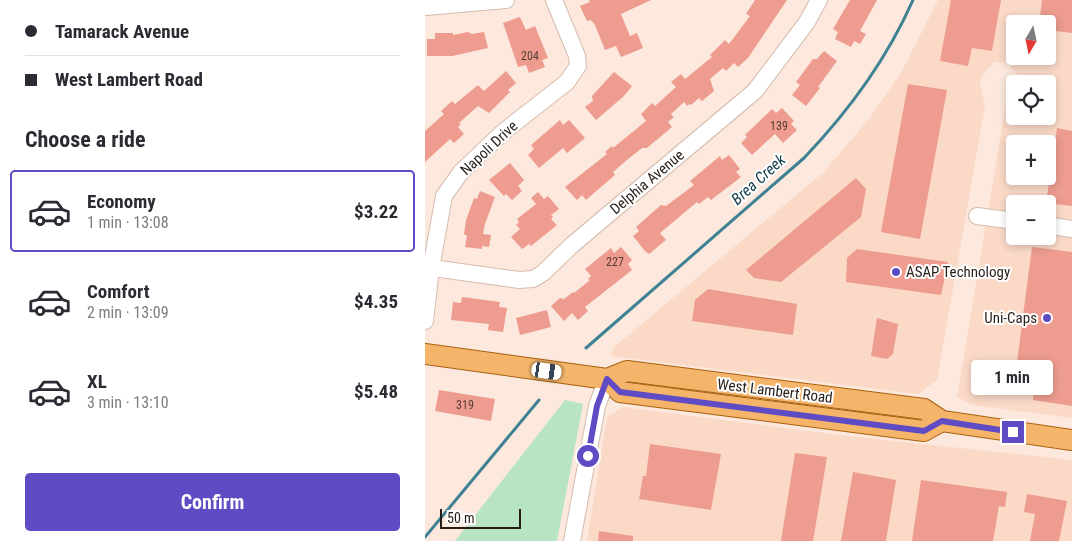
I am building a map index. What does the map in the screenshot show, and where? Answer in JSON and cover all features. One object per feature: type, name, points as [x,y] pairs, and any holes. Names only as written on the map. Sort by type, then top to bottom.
[{"type":"main road","name":"West Lambert Road","points":[[425,354],[607,379],[620,392],[924,431],[942,421],[1072,440]]},
{"type":"street","points":[[425,7],[506,0]]},
{"type":"street","name":"Napoli Drive","points":[[425,321],[428,267],[444,196],[461,172],[502,133],[574,75],[578,66],[577,56],[554,0]]},
{"type":"street","name":"Delphia Avenue","points":[[428,267],[519,280],[533,279],[543,273],[572,245],[755,91],[807,22],[819,0]]},
{"type":"street","points":[[977,216],[1006,220]]},
{"type":"street","points":[[1056,227],[1072,229]]},
{"type":"street","points":[[572,541],[597,406],[607,379]]},
{"type":"shaded area","points":[[938,0],[1072,0],[1072,418],[971,405],[957,397],[1006,104],[1006,125],[1056,125],[1056,75],[1017,75],[1009,65],[1056,65],[1056,15],[1006,15],[1006,62],[994,62],[982,76],[980,83],[985,106],[937,380],[918,394],[611,356],[613,348],[824,172],[869,119],[901,73]]},
{"type":"shaded area","points":[[623,407],[848,436],[1072,460],[1072,541],[587,541],[607,417]]},
{"type":"green space","points":[[565,400],[583,404],[557,541],[455,541]]},
{"type":"building","points":[[589,0],[651,0],[621,14],[630,36],[637,33],[643,48],[621,57],[616,46],[605,50],[595,25],[591,20],[587,21],[580,6],[590,2]]},
{"type":"building","points":[[755,0],[787,0],[748,58],[738,67],[734,63],[726,71],[723,68],[710,79],[714,91],[702,101],[699,98],[687,106],[684,102],[671,114],[674,117],[668,122],[672,127],[647,148],[642,148],[628,159],[613,172],[615,175],[586,200],[582,195],[577,200],[565,187],[607,154],[605,152],[612,146],[613,148],[646,121],[641,114],[652,103],[655,106],[676,87],[671,82],[681,74],[685,79],[712,57],[710,55],[725,40],[729,44],[750,16],[746,14]]},
{"type":"building","points":[[850,0],[877,0],[860,31],[866,34],[860,44],[854,41],[851,47],[835,39],[838,32],[833,29]]},
{"type":"building","points":[[951,0],[1001,0],[992,51],[972,48],[968,66],[940,61]]},
{"type":"building","points":[[1042,0],[1072,0],[1072,33],[1056,31],[1056,15],[1040,15]]},
{"type":"building","points":[[520,17],[526,30],[535,26],[548,58],[542,60],[545,67],[529,73],[526,65],[518,67],[503,23]]},
{"type":"building","points":[[468,32],[472,34],[484,32],[488,48],[452,56],[427,56],[427,39],[435,39],[435,33],[453,33],[453,35]]},
{"type":"building","points":[[824,51],[837,61],[806,106],[792,95],[800,85],[796,82],[813,59],[817,59]]},
{"type":"building","points":[[506,71],[516,83],[508,90],[510,92],[489,113],[478,106],[459,123],[461,124],[458,127],[464,134],[454,143],[450,139],[425,162],[425,131],[444,114],[441,111],[452,101],[455,104],[478,85],[484,91]]},
{"type":"building","points":[[614,72],[632,86],[624,96],[596,120],[585,107],[593,101],[592,96]]},
{"type":"building","points":[[908,84],[947,90],[920,239],[881,232]]},
{"type":"building","points":[[782,108],[794,121],[791,124],[797,130],[783,143],[775,134],[752,155],[741,143],[747,137],[745,135],[772,109],[776,113]]},
{"type":"building","points":[[560,120],[563,125],[569,120],[585,138],[567,153],[563,148],[539,168],[528,155],[534,149],[531,145]]},
{"type":"building","points":[[1057,128],[1072,131],[1072,206],[1056,204],[1056,195],[1047,195],[1049,185],[1056,185]]},
{"type":"building","points":[[729,155],[740,169],[736,172],[741,177],[711,200],[708,197],[699,204],[697,202],[660,233],[666,240],[649,254],[645,251],[633,236],[639,231],[636,227],[661,205],[666,206],[694,185],[690,181],[720,156],[722,160]]},
{"type":"building","points":[[510,163],[524,180],[518,186],[522,191],[512,200],[506,194],[504,196],[489,180]]},
{"type":"building","points":[[856,178],[866,189],[861,217],[781,282],[754,278],[746,270]]},
{"type":"building","points":[[480,191],[495,197],[483,234],[491,235],[489,247],[482,246],[482,249],[465,247],[467,236],[464,234],[466,220],[474,198],[477,199]]},
{"type":"building","points":[[538,192],[544,199],[548,196],[559,209],[551,215],[553,217],[551,219],[557,225],[531,246],[529,244],[522,249],[511,237],[520,229],[516,225],[519,222],[517,219],[536,204],[531,198]]},
{"type":"building","points":[[621,247],[632,260],[628,264],[632,270],[585,307],[588,311],[578,320],[572,313],[564,321],[551,306],[560,298],[564,299],[574,293],[590,280],[588,279],[591,276],[585,269],[611,248],[614,253]]},
{"type":"building","name":"Uni-Caps","points":[[1032,247],[1072,252],[1072,406],[1033,400],[1034,387],[1014,385]]},
{"type":"building","name":"ASAP Technology","points":[[857,249],[948,262],[941,295],[846,282],[847,258]]},
{"type":"building","points":[[708,289],[797,304],[793,335],[692,321],[695,300]]},
{"type":"building","points":[[462,297],[500,302],[499,307],[507,308],[503,332],[488,330],[489,324],[451,320],[453,302],[461,303]]},
{"type":"building","points":[[547,310],[551,327],[520,335],[516,318]]},
{"type":"building","points":[[877,318],[898,324],[893,354],[887,359],[871,356]]},
{"type":"building","points":[[439,390],[495,399],[491,421],[435,411]]},
{"type":"building","points":[[650,444],[721,454],[711,510],[639,499],[643,476],[646,476]]},
{"type":"building","points":[[795,453],[827,457],[813,541],[781,541]]},
{"type":"building","points":[[853,472],[896,480],[886,541],[841,541]]},
{"type":"building","points":[[921,480],[1007,492],[1005,507],[999,506],[993,541],[912,541]]},
{"type":"building","points":[[1027,494],[1067,501],[1059,541],[1030,541],[1035,514],[1024,512]]},
{"type":"building","points":[[599,531],[633,536],[633,541],[598,541]]},
{"type":"waterway","name":"Brea Creek","points":[[586,348],[804,158],[821,140],[866,84],[903,22],[913,0]]},
{"type":"waterway","name":"Brea Creek","points":[[425,537],[539,400]]},
{"type":"place","name":"ASAP Technology","points":[[896,272]]},
{"type":"place","name":"Uni-Caps","points":[[1047,318]]},
{"type":"route","points":[[588,456],[597,406],[607,379],[620,392],[924,431],[942,421],[1013,432]]}]
